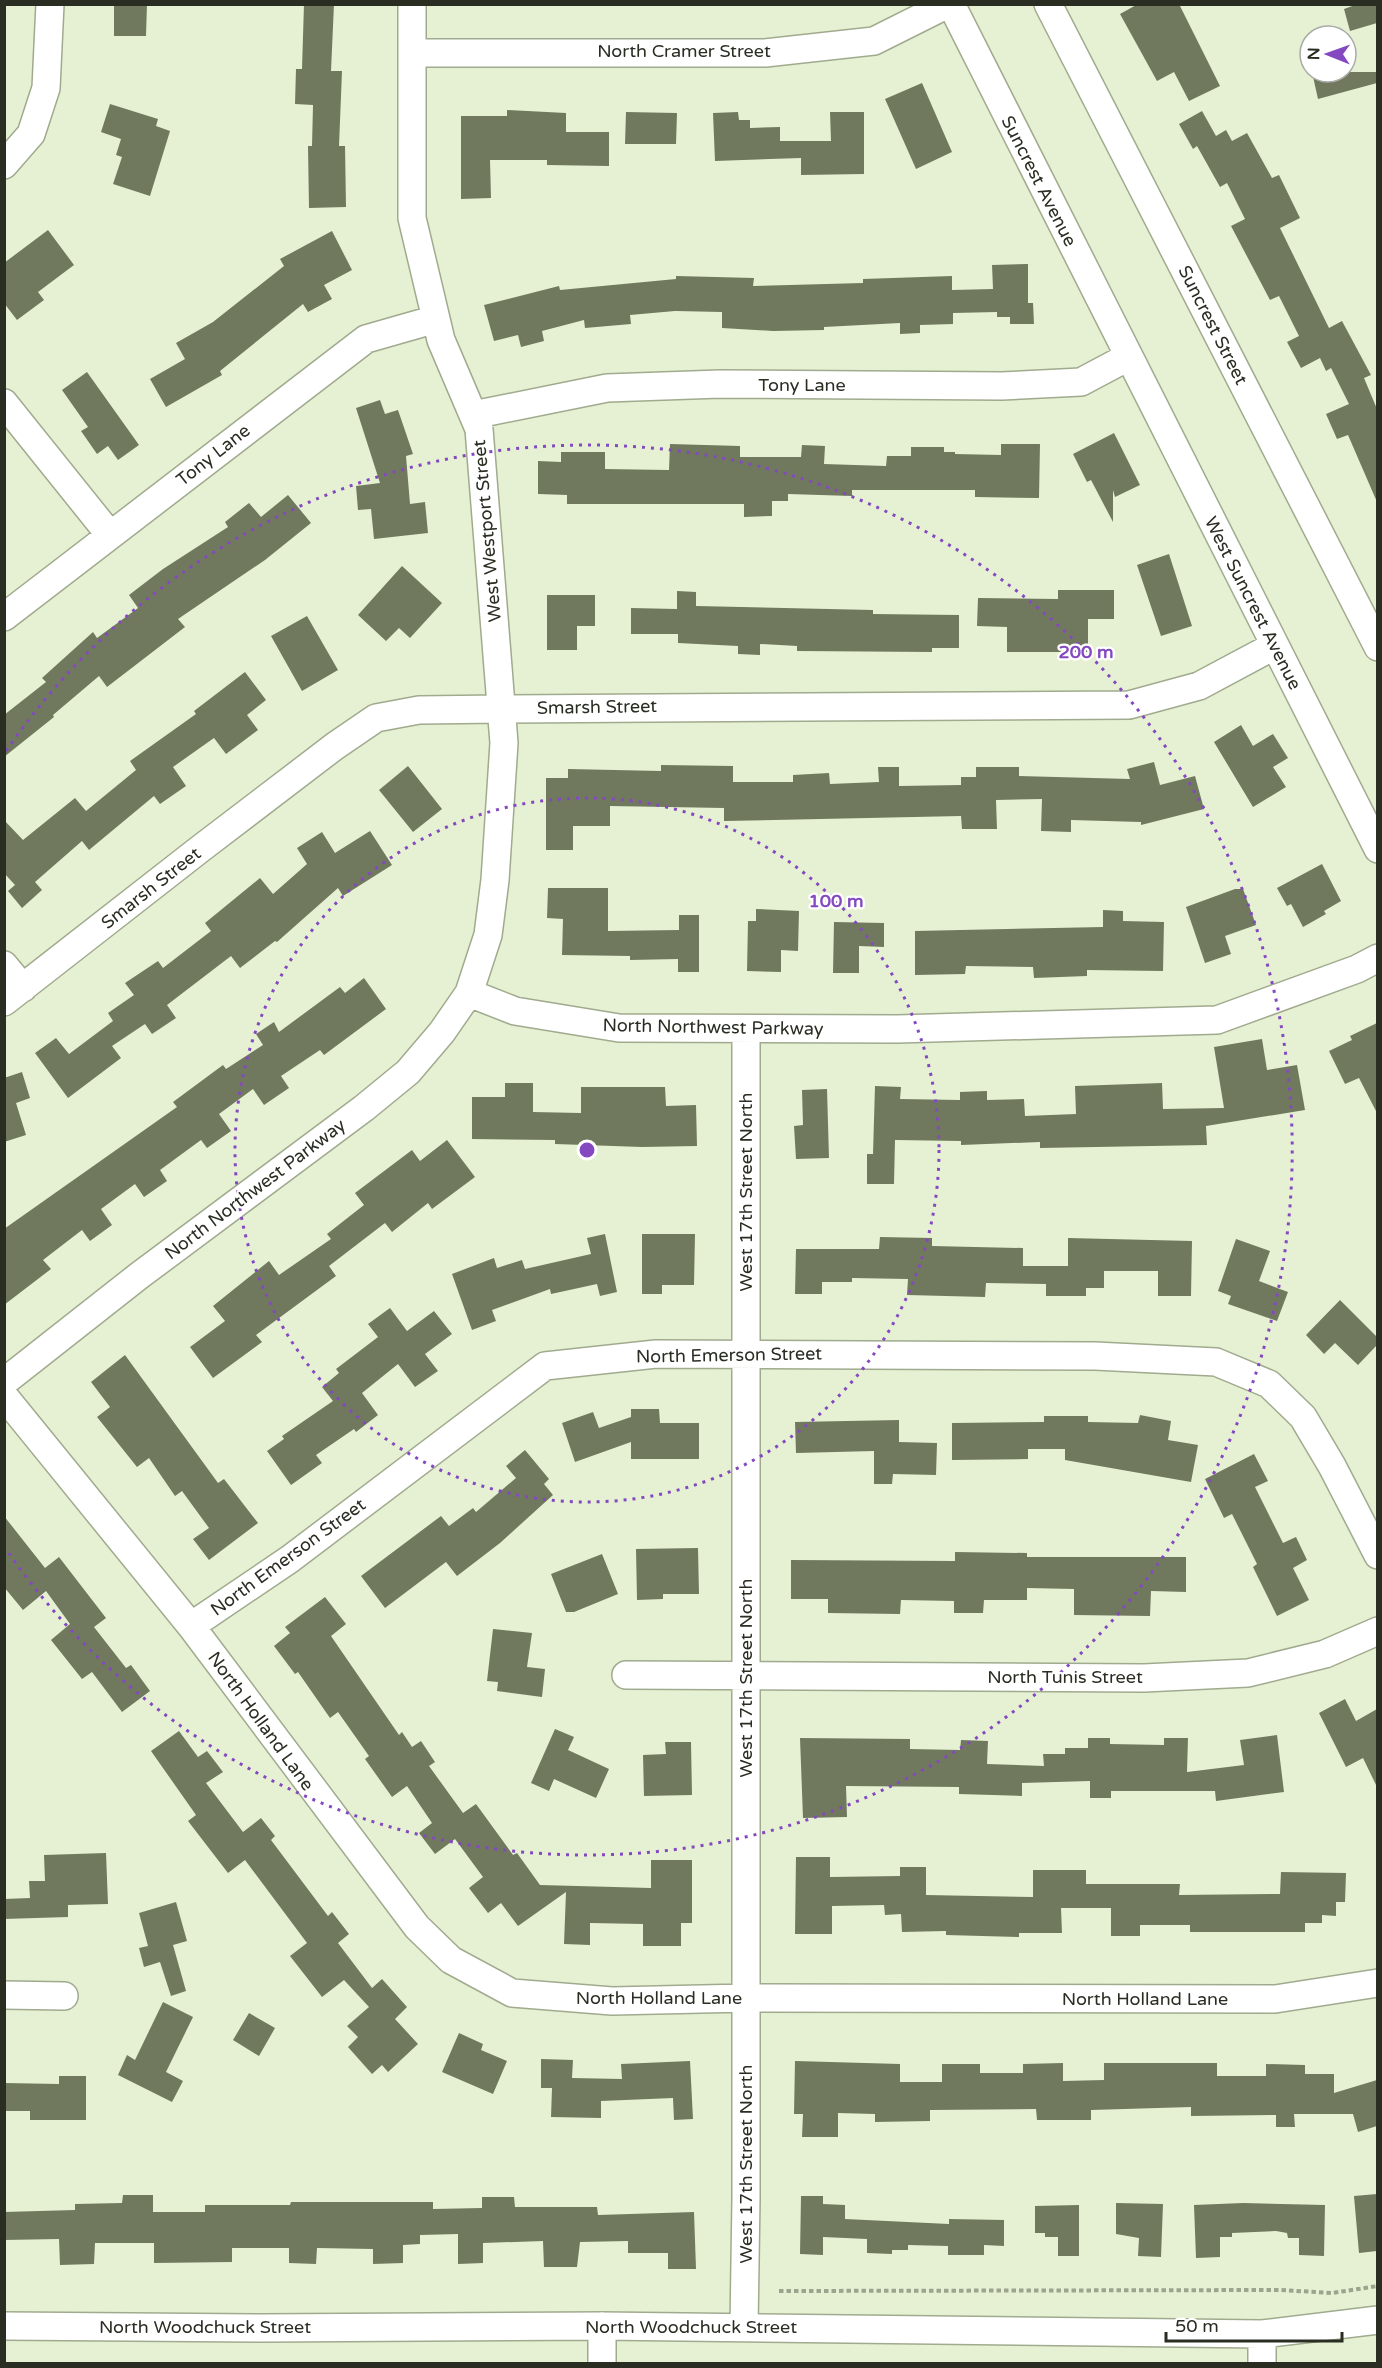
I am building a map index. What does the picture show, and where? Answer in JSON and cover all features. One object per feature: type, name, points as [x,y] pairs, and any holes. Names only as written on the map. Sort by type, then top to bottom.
[{"type":"street","points":[[4,165],[31,134],[46,88],[50,4]]},
{"type":"street","name":"West Westport Street","points":[[412,4],[412,218],[441,340],[479,429],[504,743],[495,880],[488,935],[469,993]]},
{"type":"street","name":"North Cramer Street","points":[[412,53],[765,53],[874,41],[949,4]]},
{"type":"street","name":"Suncrest Avenue","points":[[949,4],[1128,357]]},
{"type":"street","name":"Suncrest Street","points":[[1048,4],[1377,646]]},
{"type":"street","name":"Tony Lane","points":[[4,617],[366,339],[436,319]]},
{"type":"street","name":"Tony Lane","points":[[473,415],[607,388],[720,384],[1002,386],[1081,382],[1128,357]]},
{"type":"street","name":"West Suncrest Avenue","points":[[1128,357],[1377,849]]},
{"type":"street","points":[[4,403],[110,535]]},
{"type":"street","name":"Smarsh Street","points":[[14,995],[290,780],[376,718],[419,710],[1129,705],[1199,686],[1274,646]]},
{"type":"street","name":"North Northwest Parkway","points":[[4,1382],[140,1275],[408,1072],[442,1032],[469,993],[516,1011],[619,1028],[897,1029],[1217,1020],[1357,969],[1377,958]]},
{"type":"street","points":[[4,965],[14,995]]},
{"type":"street","name":"West 17th Street North","points":[[744,2327],[746,1029]]},
{"type":"street","name":"North Emerson Street","points":[[191,1626],[290,1559],[545,1366],[656,1354],[1095,1356],[1216,1362],[1269,1384],[1304,1417],[1332,1466],[1377,1555]]},
{"type":"street","name":"North Holland Lane","points":[[4,1396],[191,1626],[417,1927],[451,1960],[512,1993],[612,2001],[746,1998],[1275,1999],[1377,1983]]},
{"type":"street","name":"North Tunis Street","points":[[626,1675],[1144,1678],[1248,1673],[1325,1654],[1377,1631]]},
{"type":"street","points":[[4,1995],[64,1996]]},
{"type":"street","name":"North Woodchuck Street","points":[[4,2326],[262,2328],[602,2326],[1262,2334],[1377,2320]]},
{"type":"street","points":[[602,2326],[602,2364]]},
{"type":"street","points":[[1262,2334],[1262,2364]]},
{"type":"path","points":[[779,2290],[1281,2290],[1332,2293],[1377,2286]]},
{"type":"building","points":[[114,4],[147,4],[146,36],[114,36]]},
{"type":"building","points":[[304,4],[334,4],[331,71],[342,71],[339,146],[345,146],[346,207],[309,208],[308,146],[312,146],[313,105],[295,104],[296,69],[302,69]]},
{"type":"building","points":[[1138,4],[1179,4],[1220,86],[1189,101],[1174,72],[1157,81],[1120,14]]},
{"type":"building","points":[[1358,4],[1377,4],[1377,23],[1358,29],[1358,24],[1348,24],[1344,9]]},
{"type":"building","points":[[1358,72],[1377,72],[1377,83],[1318,99],[1315,84],[1358,84]]},
{"type":"building","points":[[922,83],[952,152],[916,169],[885,99]]},
{"type":"building","points":[[110,104],[158,119],[156,126],[170,131],[150,196],[113,184],[122,157],[116,155],[121,139],[101,132]]},
{"type":"building","points":[[507,110],[566,113],[566,132],[609,132],[609,166],[547,165],[547,160],[490,160],[491,198],[461,199],[461,116],[507,116]]},
{"type":"building","points":[[1202,111],[1216,136],[1226,130],[1232,141],[1247,133],[1272,178],[1279,175],[1300,218],[1280,228],[1329,328],[1342,321],[1371,375],[1364,378],[1377,409],[1377,502],[1348,435],[1337,439],[1326,414],[1349,404],[1331,368],[1326,371],[1320,358],[1301,368],[1287,342],[1299,336],[1279,296],[1270,300],[1231,226],[1245,219],[1227,183],[1220,187],[1197,146],[1193,149],[1179,124]]},
{"type":"building","points":[[626,112],[677,113],[676,144],[625,144]]},
{"type":"building","points":[[738,112],[739,120],[750,120],[750,128],[780,127],[780,141],[831,141],[830,112],[864,112],[864,174],[801,175],[801,158],[715,161],[713,113]]},
{"type":"building","points":[[48,230],[74,265],[38,292],[44,300],[17,320],[4,303],[4,263]]},
{"type":"building","points":[[332,231],[352,270],[324,285],[332,299],[308,312],[303,304],[220,371],[222,375],[166,407],[150,379],[185,359],[176,343],[213,322],[284,266],[280,259]]},
{"type":"building","points":[[1028,264],[1028,303],[1033,303],[1034,324],[1010,324],[1010,317],[997,317],[997,312],[953,313],[953,324],[920,325],[920,333],[900,334],[900,323],[824,327],[824,330],[773,331],[722,328],[722,312],[675,311],[630,315],[631,324],[585,328],[584,320],[542,331],[544,341],[521,347],[518,335],[494,341],[484,305],[559,286],[560,290],[676,279],[676,276],[754,278],[753,286],[863,283],[863,279],[952,276],[952,290],[993,289],[992,265]]},
{"type":"building","points":[[87,372],[139,445],[118,460],[108,446],[97,454],[81,431],[88,427],[62,390]]},
{"type":"building","points":[[380,400],[385,414],[398,410],[413,454],[406,456],[410,504],[425,502],[428,533],[374,539],[371,509],[358,510],[356,486],[380,483],[356,408]]},
{"type":"building","points":[[1114,433],[1140,485],[1115,497],[1113,490],[1113,522],[1091,480],[1087,482],[1073,454]]},
{"type":"building","points":[[670,444],[740,446],[740,457],[801,457],[802,445],[825,446],[824,464],[886,466],[887,456],[911,456],[911,447],[944,447],[944,452],[955,452],[955,454],[1001,455],[1001,444],[1040,444],[1039,498],[975,497],[975,490],[852,490],[852,496],[788,494],[788,501],[772,501],[772,516],[744,517],[744,504],[567,504],[567,495],[538,494],[538,461],[561,462],[561,452],[605,452],[605,469],[669,470]]},
{"type":"building","points":[[288,495],[311,523],[265,560],[178,619],[185,627],[107,687],[99,676],[53,715],[54,717],[4,757],[4,715],[46,682],[42,678],[93,632],[97,638],[138,608],[129,595],[163,569],[228,527],[225,522],[249,503],[261,517]]},
{"type":"building","points":[[1169,554],[1192,626],[1161,636],[1137,565]]},
{"type":"building","points":[[402,566],[442,603],[410,638],[399,628],[386,641],[358,615]]},
{"type":"building","points":[[1058,590],[1114,590],[1114,619],[1088,619],[1088,652],[1007,652],[1007,627],[977,626],[978,598],[1058,599]]},
{"type":"building","points":[[677,591],[696,592],[696,606],[873,610],[873,614],[959,615],[959,648],[932,648],[932,652],[797,651],[797,646],[760,644],[760,655],[738,654],[738,646],[678,643],[678,634],[631,634],[631,608],[677,609]]},
{"type":"building","points":[[547,595],[595,595],[595,626],[577,626],[577,650],[547,650]]},
{"type":"building","points":[[307,616],[338,670],[302,691],[271,636]]},
{"type":"building","points":[[245,672],[266,700],[247,715],[258,730],[226,754],[214,738],[173,767],[186,786],[160,804],[154,796],[89,850],[82,841],[35,882],[42,890],[22,908],[8,891],[15,885],[4,873],[4,820],[23,840],[75,798],[86,811],[136,770],[130,761],[196,714],[194,711]]},
{"type":"building","points":[[1241,725],[1253,746],[1273,734],[1288,758],[1273,767],[1286,787],[1253,807],[1214,742]]},
{"type":"building","points":[[1154,762],[1160,785],[1195,776],[1204,809],[1141,825],[1141,822],[1071,820],[1071,832],[1041,831],[1042,799],[996,800],[997,829],[962,829],[961,816],[724,821],[724,808],[610,806],[610,826],[573,826],[573,850],[546,850],[546,778],[568,778],[568,769],[661,771],[661,765],[733,766],[733,782],[793,782],[793,775],[829,773],[830,784],[879,782],[878,767],[899,767],[899,786],[961,785],[961,777],[976,777],[976,767],[1019,767],[1019,776],[1130,779],[1127,769]]},
{"type":"building","points":[[408,766],[442,809],[413,832],[379,790]]},
{"type":"building","points":[[370,831],[392,865],[343,896],[338,888],[277,942],[275,941],[240,968],[231,956],[167,1005],[176,1018],[152,1034],[145,1024],[112,1046],[121,1058],[68,1098],[35,1053],[56,1038],[69,1054],[113,1021],[108,1013],[134,995],[125,983],[158,961],[163,968],[211,931],[205,923],[260,878],[273,894],[307,864],[297,848],[322,832],[335,853]]},
{"type":"building","points":[[1322,864],[1341,901],[1324,911],[1326,914],[1303,927],[1291,904],[1287,906],[1277,888]]},
{"type":"building","points":[[548,888],[608,888],[608,931],[679,930],[679,915],[699,915],[699,972],[678,972],[678,959],[630,960],[630,956],[562,955],[563,919],[547,918]]},
{"type":"building","points":[[1235,889],[1243,889],[1256,925],[1225,936],[1231,954],[1205,963],[1186,907]]},
{"type":"building","points":[[756,909],[799,911],[798,951],[781,950],[781,972],[747,971],[748,921],[756,921]]},
{"type":"building","points":[[1103,910],[1123,911],[1123,921],[1164,922],[1163,971],[1087,970],[1087,976],[1034,978],[1033,967],[966,966],[965,974],[915,975],[915,931],[1103,927]]},
{"type":"building","points":[[834,922],[884,923],[884,947],[859,946],[859,973],[833,973]]},
{"type":"building","points":[[364,978],[386,1009],[324,1055],[320,1050],[281,1076],[289,1088],[264,1105],[253,1089],[219,1114],[231,1131],[207,1148],[201,1140],[160,1170],[167,1181],[144,1197],[135,1184],[101,1209],[112,1225],[90,1241],[82,1230],[43,1260],[51,1269],[4,1305],[4,1229],[177,1107],[173,1102],[223,1065],[226,1069],[263,1045],[256,1034],[274,1022],[279,1032],[340,987],[345,993]]},
{"type":"building","points":[[1377,1023],[1377,1113],[1359,1078],[1345,1084],[1329,1051],[1352,1040],[1350,1036]]},
{"type":"building","points":[[1262,1039],[1267,1070],[1297,1065],[1305,1110],[1206,1126],[1207,1145],[1040,1148],[1040,1142],[961,1145],[961,1141],[895,1140],[894,1184],[867,1184],[867,1154],[873,1154],[875,1086],[901,1087],[900,1099],[960,1100],[960,1092],[987,1091],[987,1100],[1024,1099],[1025,1116],[1076,1114],[1075,1086],[1162,1083],[1163,1109],[1224,1108],[1214,1047]]},
{"type":"building","points":[[22,1072],[30,1098],[16,1103],[26,1135],[4,1142],[4,1078]]},
{"type":"building","points":[[505,1083],[533,1083],[533,1112],[581,1113],[581,1087],[665,1087],[666,1106],[696,1105],[697,1146],[642,1147],[555,1144],[555,1140],[472,1139],[472,1097],[505,1097]]},
{"type":"building","points":[[827,1089],[829,1158],[796,1159],[794,1126],[803,1125],[802,1090]]},
{"type":"building","points":[[447,1140],[475,1177],[432,1209],[428,1203],[392,1232],[385,1223],[329,1266],[336,1276],[256,1335],[262,1342],[213,1378],[190,1347],[225,1321],[213,1306],[269,1261],[279,1275],[331,1239],[327,1234],[364,1205],[355,1193],[412,1150],[420,1161]]},
{"type":"building","points":[[605,1234],[617,1292],[600,1296],[597,1284],[551,1294],[550,1289],[492,1310],[496,1321],[472,1330],[452,1274],[494,1258],[497,1268],[522,1260],[525,1269],[591,1254],[587,1238]]},
{"type":"building","points":[[642,1234],[695,1234],[694,1285],[662,1285],[662,1294],[642,1294]]},
{"type":"building","points":[[880,1237],[932,1238],[932,1246],[1023,1248],[1023,1266],[1068,1266],[1068,1238],[1192,1241],[1191,1296],[1158,1296],[1158,1271],[1104,1271],[1104,1288],[1086,1288],[1086,1296],[1046,1296],[1046,1284],[986,1283],[985,1297],[907,1295],[908,1279],[852,1278],[852,1282],[822,1282],[822,1294],[795,1294],[796,1249],[879,1249]]},
{"type":"building","points":[[1236,1239],[1270,1251],[1259,1281],[1288,1292],[1277,1321],[1228,1304],[1231,1296],[1218,1291]]},
{"type":"building","points":[[1340,1300],[1377,1337],[1377,1345],[1358,1365],[1335,1343],[1324,1354],[1306,1335]]},
{"type":"building","points":[[390,1308],[407,1331],[434,1311],[452,1334],[425,1354],[438,1371],[415,1387],[398,1364],[362,1393],[378,1415],[356,1432],[354,1429],[316,1455],[322,1463],[291,1485],[267,1451],[284,1439],[282,1436],[333,1401],[322,1387],[339,1373],[336,1369],[378,1337],[368,1324]]},
{"type":"building","points":[[125,1355],[218,1483],[224,1479],[258,1523],[209,1560],[193,1539],[209,1528],[182,1491],[175,1496],[149,1458],[137,1467],[97,1417],[110,1407],[91,1382]]},
{"type":"building","points":[[631,1409],[659,1409],[660,1423],[699,1423],[699,1459],[631,1459],[631,1442],[575,1462],[562,1423],[593,1412],[599,1428],[631,1417]]},
{"type":"building","points":[[1140,1415],[1171,1421],[1168,1440],[1198,1445],[1191,1482],[1065,1460],[1065,1449],[1028,1449],[1028,1459],[952,1460],[952,1423],[1044,1422],[1044,1416],[1088,1416],[1088,1422],[1138,1423]]},
{"type":"building","points":[[899,1420],[899,1442],[937,1443],[936,1475],[893,1474],[892,1484],[874,1484],[874,1451],[796,1453],[795,1422]]},
{"type":"building","points":[[525,1450],[549,1479],[544,1484],[553,1495],[500,1543],[457,1576],[446,1562],[385,1608],[361,1576],[441,1516],[449,1526],[473,1508],[476,1512],[516,1478],[506,1466]]},
{"type":"building","points":[[1254,1454],[1268,1481],[1255,1487],[1283,1543],[1296,1537],[1307,1560],[1293,1568],[1309,1600],[1277,1616],[1253,1567],[1257,1564],[1232,1514],[1224,1518],[1205,1479]]},
{"type":"building","points":[[4,1516],[45,1568],[59,1557],[106,1618],[94,1627],[126,1668],[131,1665],[150,1691],[122,1712],[92,1672],[82,1679],[51,1640],[70,1624],[46,1591],[23,1610],[4,1587]]},
{"type":"building","points":[[698,1548],[699,1594],[663,1594],[663,1599],[637,1600],[636,1549]]},
{"type":"building","points":[[955,1552],[1027,1553],[1027,1557],[1186,1557],[1186,1592],[1151,1591],[1150,1616],[1074,1615],[1074,1589],[1027,1588],[1027,1600],[984,1600],[983,1613],[954,1613],[954,1601],[901,1600],[900,1614],[828,1613],[828,1599],[791,1599],[791,1560],[955,1561]]},
{"type":"building","points":[[602,1554],[618,1594],[574,1612],[566,1612],[551,1574]]},
{"type":"building","points":[[325,1597],[346,1624],[331,1636],[399,1735],[402,1732],[412,1747],[421,1741],[435,1762],[429,1766],[463,1813],[476,1804],[513,1855],[517,1853],[540,1885],[651,1888],[651,1860],[692,1860],[692,1923],[681,1923],[681,1946],[643,1946],[643,1924],[590,1923],[590,1945],[564,1944],[566,1892],[518,1926],[501,1903],[488,1913],[469,1888],[483,1877],[455,1839],[435,1854],[419,1833],[432,1823],[407,1786],[392,1797],[365,1759],[369,1756],[338,1712],[330,1718],[298,1672],[295,1674],[274,1646],[290,1633],[285,1627]]},
{"type":"building","points":[[493,1629],[532,1633],[527,1667],[545,1669],[542,1697],[497,1691],[498,1682],[487,1681]]},
{"type":"building","points":[[1345,1699],[1356,1721],[1377,1709],[1377,1787],[1363,1758],[1346,1767],[1319,1713]]},
{"type":"building","points":[[555,1729],[574,1737],[568,1750],[609,1769],[596,1798],[554,1779],[549,1791],[531,1783]]},
{"type":"building","points":[[179,1731],[198,1757],[207,1751],[223,1772],[206,1783],[243,1832],[261,1818],[275,1836],[271,1840],[328,1916],[332,1912],[349,1934],[338,1943],[372,1988],[382,1979],[407,2007],[395,2019],[418,2044],[388,2072],[382,2065],[372,2074],[348,2047],[358,2037],[347,2026],[369,2007],[344,1980],[322,1997],[290,1956],[307,1943],[245,1860],[228,1873],[188,1821],[196,1815],[151,1751]]},
{"type":"building","points":[[1277,1735],[1284,1792],[1216,1801],[1215,1791],[1111,1791],[1111,1798],[1090,1798],[1090,1781],[1022,1783],[1022,1796],[959,1794],[959,1787],[846,1786],[847,1817],[803,1818],[800,1738],[910,1739],[910,1749],[960,1750],[961,1740],[988,1741],[987,1764],[1044,1766],[1043,1754],[1065,1754],[1065,1748],[1088,1748],[1088,1738],[1110,1738],[1110,1744],[1164,1745],[1164,1738],[1188,1738],[1187,1772],[1244,1765],[1240,1740]]},
{"type":"building","points":[[665,1742],[691,1742],[692,1795],[644,1796],[643,1755],[666,1754]]},
{"type":"building","points":[[106,1853],[108,1904],[68,1905],[68,1917],[4,1919],[4,1899],[30,1898],[29,1881],[45,1881],[44,1855]]},
{"type":"building","points":[[796,1857],[830,1857],[830,1877],[900,1876],[900,1867],[926,1867],[926,1895],[1033,1897],[1033,1870],[1086,1870],[1086,1884],[1180,1884],[1179,1895],[1280,1894],[1281,1872],[1346,1873],[1345,1902],[1336,1902],[1336,1916],[1322,1915],[1322,1923],[1305,1923],[1305,1932],[1190,1932],[1190,1925],[1140,1925],[1140,1936],[1111,1936],[1111,1908],[1061,1908],[1062,1933],[1019,1933],[1019,1937],[946,1935],[946,1931],[902,1932],[901,1914],[885,1915],[884,1905],[832,1906],[832,1934],[795,1934]]},
{"type":"building","points":[[176,1902],[187,1941],[173,1945],[186,1991],[171,1996],[160,1962],[144,1967],[139,1948],[148,1946],[139,1913]]},
{"type":"building","points":[[163,2002],[193,2017],[166,2072],[183,2081],[172,2102],[118,2075],[127,2055],[135,2060]]},
{"type":"building","points":[[249,2013],[275,2028],[259,2056],[233,2040]]},
{"type":"building","points":[[459,2033],[483,2044],[481,2050],[507,2061],[493,2094],[442,2072]]},
{"type":"building","points":[[541,2059],[573,2060],[572,2078],[622,2079],[621,2064],[690,2061],[693,2119],[674,2120],[673,2098],[601,2101],[601,2118],[551,2117],[552,2088],[541,2088]]},
{"type":"building","points":[[795,2061],[900,2064],[900,2082],[942,2082],[942,2064],[980,2064],[980,2073],[1023,2073],[1023,2064],[1063,2063],[1063,2081],[1104,2080],[1104,2063],[1217,2063],[1217,2076],[1266,2076],[1266,2064],[1305,2065],[1305,2074],[1334,2074],[1334,2093],[1377,2080],[1377,2126],[1358,2132],[1353,2114],[1294,2114],[1295,2127],[1276,2127],[1276,2115],[1191,2116],[1191,2107],[1091,2110],[1091,2120],[1037,2120],[1036,2109],[930,2110],[930,2121],[875,2122],[875,2114],[838,2113],[838,2137],[802,2137],[803,2114],[794,2114]]},
{"type":"building","points":[[59,2076],[86,2076],[86,2120],[30,2120],[30,2111],[4,2111],[4,2083],[59,2084]]},
{"type":"building","points":[[1377,2194],[1377,2251],[1359,2253],[1354,2196]]},
{"type":"building","points":[[123,2195],[153,2195],[153,2212],[205,2212],[205,2205],[290,2205],[291,2202],[433,2202],[433,2209],[482,2208],[482,2197],[514,2197],[515,2207],[597,2207],[598,2215],[694,2212],[696,2269],[668,2269],[668,2253],[628,2253],[628,2241],[580,2242],[577,2267],[544,2267],[543,2241],[483,2243],[483,2263],[458,2264],[458,2234],[420,2235],[420,2244],[403,2245],[403,2263],[373,2264],[373,2249],[317,2248],[316,2264],[289,2263],[289,2248],[232,2248],[232,2262],[154,2263],[154,2243],[95,2243],[94,2264],[60,2265],[59,2239],[4,2240],[4,2212],[75,2210],[75,2204],[122,2203]]},
{"type":"building","points":[[801,2196],[823,2196],[823,2204],[845,2205],[845,2219],[949,2224],[949,2219],[1004,2220],[1004,2246],[984,2245],[984,2255],[948,2255],[948,2246],[908,2245],[908,2250],[892,2250],[892,2254],[867,2253],[867,2239],[823,2237],[823,2255],[800,2254]]},
{"type":"building","points":[[1116,2203],[1163,2204],[1161,2257],[1138,2256],[1139,2238],[1116,2234]]},
{"type":"building","points":[[1243,2203],[1325,2205],[1324,2256],[1299,2255],[1299,2238],[1288,2238],[1287,2233],[1276,2231],[1232,2233],[1232,2237],[1220,2237],[1220,2257],[1196,2258],[1194,2205]]},
{"type":"building","points":[[1079,2205],[1079,2256],[1058,2256],[1058,2237],[1045,2237],[1045,2233],[1035,2233],[1035,2206]]}]
